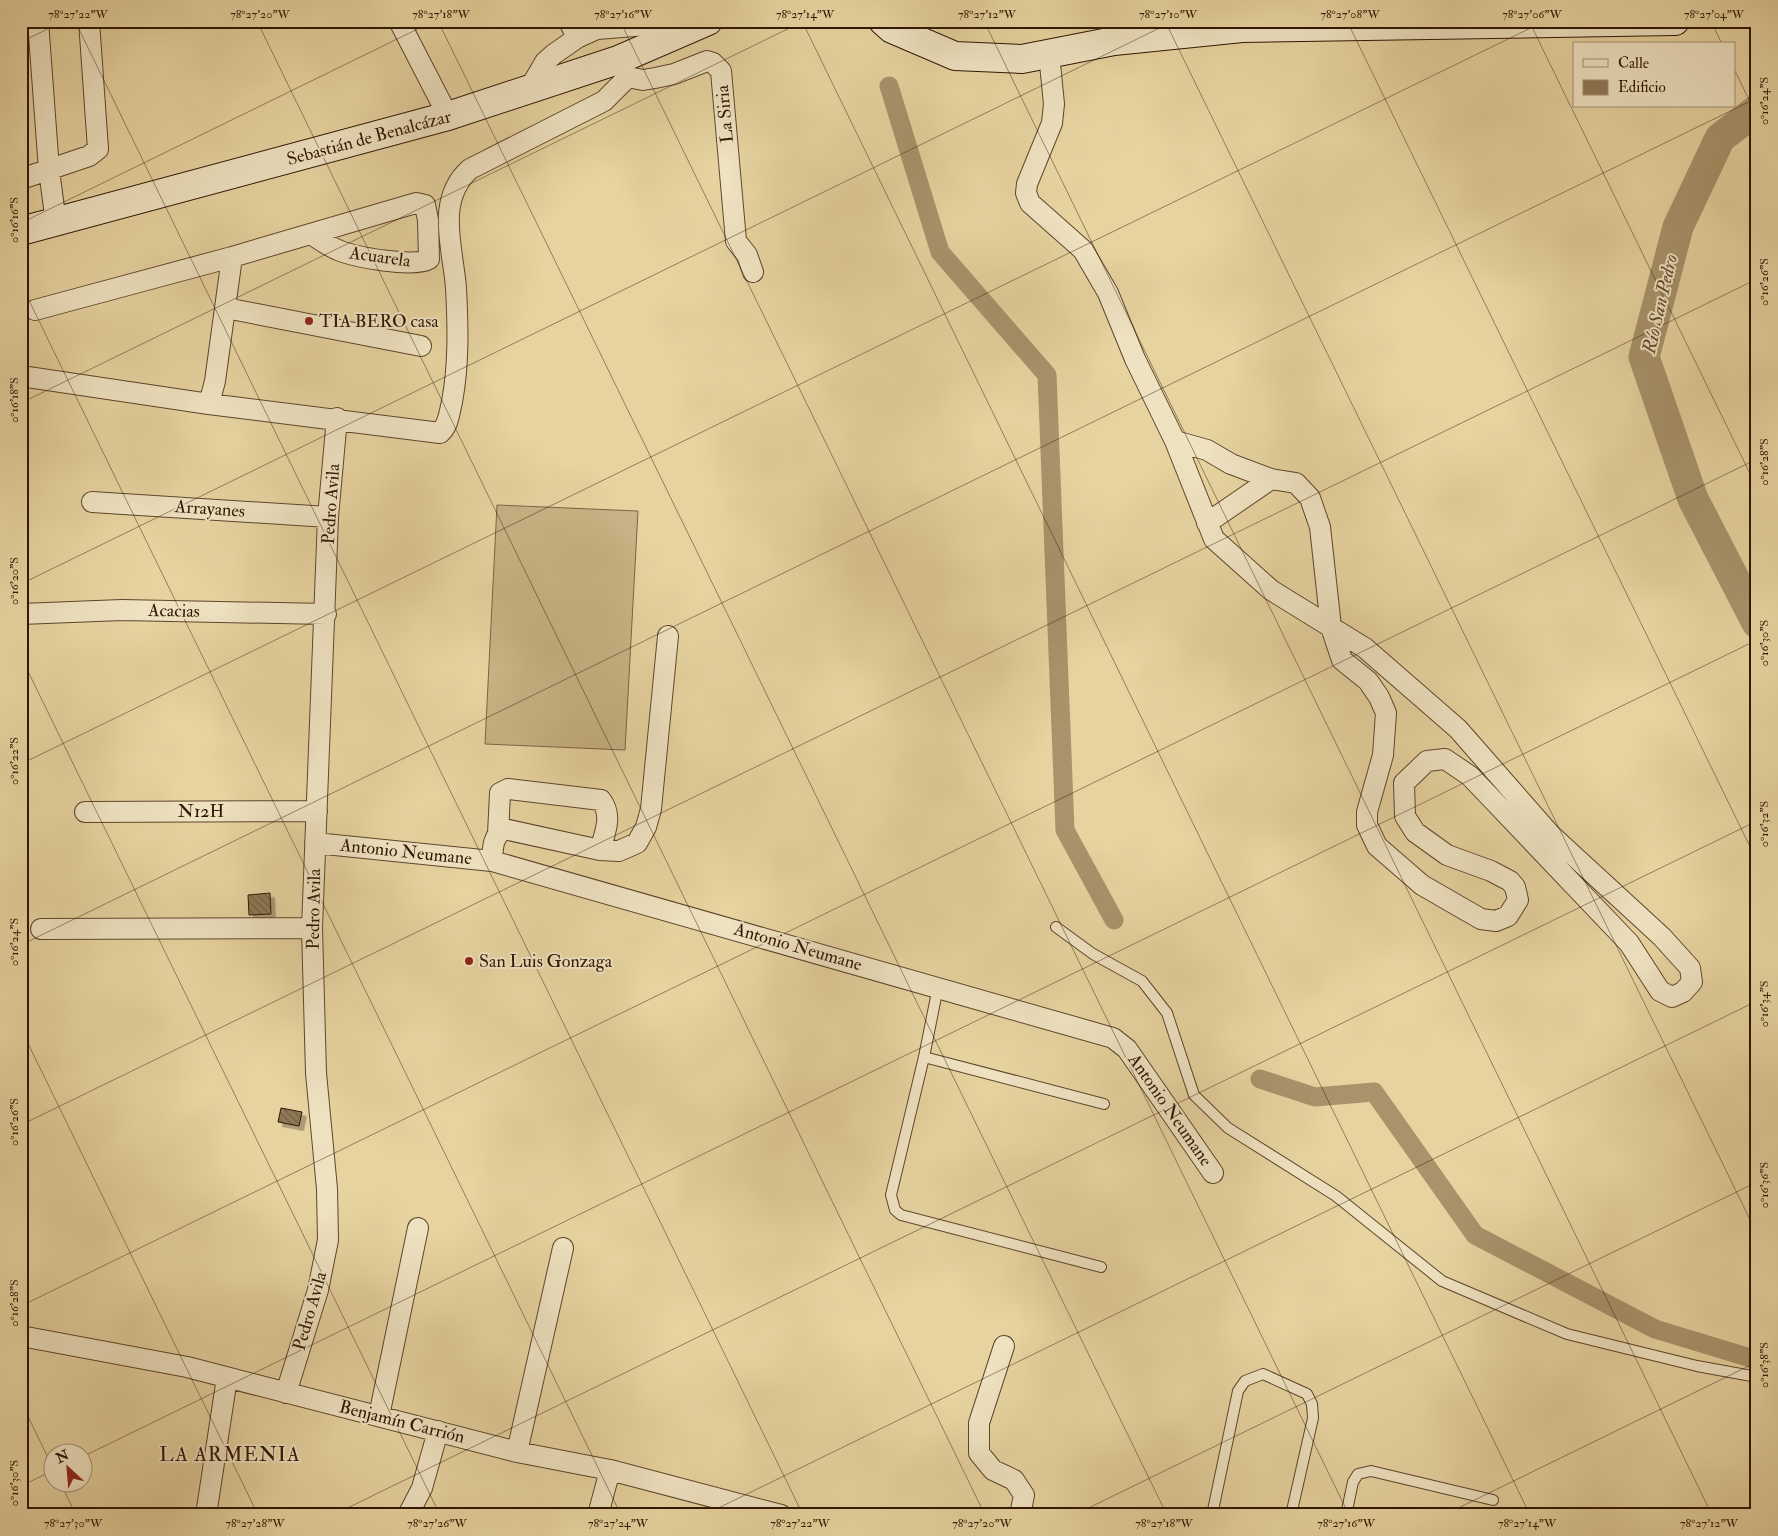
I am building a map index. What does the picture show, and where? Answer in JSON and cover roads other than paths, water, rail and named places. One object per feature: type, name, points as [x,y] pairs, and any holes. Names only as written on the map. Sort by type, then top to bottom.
[{"type":"main road","name":"Sebastián de Benalcázar","points":[[21,231],[448,116],[528,91],[623,69],[677,35],[708,21]]},
{"type":"main road","points":[[883,21],[892,28],[955,56],[1022,59],[1114,41],[1242,28],[1675,21]]},
{"type":"street","points":[[38,21],[49,170],[56,223]]},
{"type":"street","points":[[21,179],[90,156],[98,150],[89,21]]},
{"type":"street","points":[[400,21],[448,116]]},
{"type":"street","points":[[528,91],[546,62],[573,30],[596,25],[646,26],[677,35]]},
{"type":"street","points":[[1049,54],[1054,104],[1052,123],[1027,184],[1026,193],[1030,203],[1082,250],[1108,293],[1135,359],[1175,441],[1214,539],[1270,590],[1331,627],[1364,648],[1458,729],[1550,834],[1662,937],[1690,968],[1692,982],[1684,992],[1672,997],[1660,991],[1629,943],[1470,776],[1445,759],[1427,761],[1404,783],[1405,816],[1415,832],[1447,855],[1491,871],[1510,881],[1516,887],[1518,900],[1508,916],[1496,921],[1481,919],[1422,885],[1377,846],[1367,825],[1367,812],[1383,756],[1386,714],[1379,697],[1368,681],[1342,660],[1331,627],[1320,527],[1310,498],[1296,483],[1271,479],[1231,464],[1207,450],[1175,441]]},
{"type":"street","name":"La Siria","points":[[623,69],[643,80],[707,61],[713,63],[721,71],[736,241],[747,256],[753,272]]},
{"type":"street","points":[[21,376],[209,404],[337,418],[440,433],[447,427],[455,386],[458,350],[456,286],[448,231],[449,208],[457,184],[470,169],[604,101],[623,69]]},
{"type":"street","name":"Acuarela","points":[[35,310],[232,257],[311,234],[420,204],[425,206],[428,220],[429,259],[423,263],[399,262],[353,255],[338,250],[311,234]]},
{"type":"street","points":[[209,404],[215,381],[232,257]]},
{"type":"street","points":[[226,308],[421,346]]},
{"type":"street","name":"Pedro Avila","points":[[286,1393],[318,1290],[328,1240],[327,1189],[316,1073],[312,928],[326,614],[328,517],[337,418]]},
{"type":"street","points":[[1207,522],[1271,479]]},
{"type":"street","name":"Arrayanes","points":[[92,502],[328,517]]},
{"type":"street","name":"Acacias","points":[[21,614],[122,610],[326,614]]},
{"type":"street","points":[[492,861],[494,841],[504,829],[600,850],[619,851],[638,843],[646,827],[651,809],[668,636]]},
{"type":"street","points":[[498,834],[500,793],[508,789],[601,800],[608,811],[609,819],[600,850]]},
{"type":"street","name":"N12H","points":[[85,812],[317,811]]},
{"type":"street","name":"Antonio Neumane","points":[[315,843],[492,861],[938,986],[1113,1038],[1127,1049],[1213,1173]]},
{"type":"street","points":[[41,928],[312,928]]},
{"type":"street","points":[[379,1416],[418,1228]]},
{"type":"street","points":[[517,1452],[563,1248]]},
{"type":"street","name":"Benjamín Carrión","points":[[21,1336],[187,1367],[517,1452],[610,1470],[781,1515]]},
{"type":"street","points":[[1004,1346],[979,1423],[979,1453],[993,1470],[1014,1480],[1024,1495],[1020,1515]]},
{"type":"street","points":[[206,1515],[227,1378]]},
{"type":"street","points":[[408,1515],[422,1488],[438,1432]]},
{"type":"street","points":[[598,1515],[610,1470]]},
{"type":"lane","points":[[1056,927],[1093,954],[1142,980],[1167,1013],[1194,1095],[1228,1128],[1336,1196],[1442,1281],[1567,1334],[1697,1366],[1757,1377]]},
{"type":"lane","points":[[938,986],[924,1057],[891,1196],[895,1210],[901,1215],[1101,1267]]},
{"type":"lane","points":[[924,1057],[1104,1104]]},
{"type":"lane","points":[[1212,1515],[1238,1391],[1245,1381],[1263,1374],[1307,1394],[1312,1404],[1314,1418],[1291,1515]]},
{"type":"lane","points":[[1346,1515],[1353,1482],[1358,1474],[1371,1471],[1493,1500]]},
{"type":"waterway","points":[[889,86],[940,252],[1047,375],[1065,830],[1114,920]]},
{"type":"waterway","name":"Río San Pedro","points":[[1757,110],[1720,138],[1678,227],[1644,357],[1693,499],[1757,623]]},
{"type":"waterway","points":[[1260,1079],[1315,1097],[1374,1092],[1475,1235],[1655,1329],[1757,1360]]},
{"type":"place","name":"TIA BERO casa","points":[[309,321]]},
{"type":"place","name":"San Luis Gonzaga","points":[[469,961]]},
{"type":"district","name":"LA ARMENIA","points":[[230,1454]]}]
